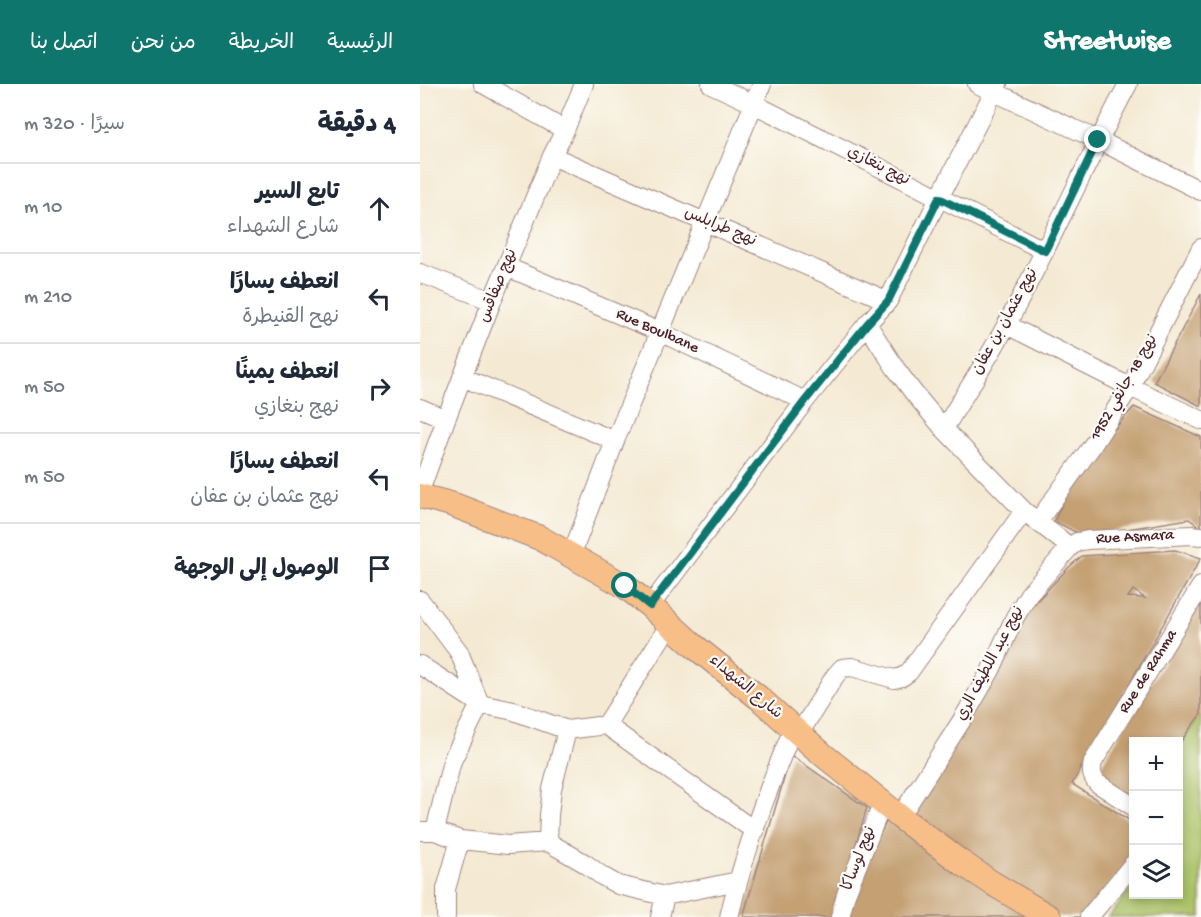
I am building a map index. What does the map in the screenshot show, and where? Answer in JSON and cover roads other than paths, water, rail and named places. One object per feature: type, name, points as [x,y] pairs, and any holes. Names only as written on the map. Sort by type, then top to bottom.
[{"type":"main road","name":"شارع الشهداء","points":[[420,496],[451,504],[540,538],[625,586],[822,754],[891,809],[959,861],[1049,917]]},
{"type":"street","points":[[483,84],[565,130]]},
{"type":"street","name":"نهج صفاقس","points":[[420,491],[492,301],[584,84]]},
{"type":"street","name":"نهج بنغازي","points":[[711,84],[1045,251]]},
{"type":"street","points":[[571,556],[615,441],[762,84]]},
{"type":"street","points":[[976,84],[997,88],[1201,190]]},
{"type":"street","name":"نهج عثمان بن عفان","points":[[944,429],[1007,325],[1128,84]]},
{"type":"street","points":[[650,606],[805,401],[888,301],[997,88]]},
{"type":"street","name":"نهج طرابلس","points":[[552,156],[888,301]]},
{"type":"street","name":"نهج 18 جانفي 1952","points":[[796,731],[842,668],[852,667],[894,679],[909,672],[1031,516],[1092,446],[1130,387],[1201,248]]},
{"type":"street","name":"Rue Boulbane","points":[[507,267],[660,332],[805,401]]},
{"type":"street","points":[[420,273],[492,301]]},
{"type":"street","points":[[867,324],[896,369],[944,429],[1031,516],[1070,547]]},
{"type":"street","points":[[1007,325],[1201,420]]},
{"type":"street","points":[[462,377],[615,441]]},
{"type":"street","points":[[420,408],[446,419]]},
{"type":"street","name":"Rue Asmara","points":[[1070,547],[1077,542],[1088,540],[1201,536]]},
{"type":"street","name":"نهج عبد اللطيف الري","points":[[891,809],[962,720],[991,670],[1015,617],[1029,594],[1070,547]]},
{"type":"street","name":"Rue de Rahma","points":[[1129,804],[1097,783],[1092,773],[1093,762],[1201,586]]},
{"type":"street","points":[[420,600],[459,652],[480,704],[452,762],[428,831],[460,840],[508,845],[548,842],[618,885],[665,896],[738,881]]},
{"type":"street","points":[[606,724],[670,624]]},
{"type":"street","points":[[420,665],[480,704],[514,711],[567,730],[606,724],[755,831]]},
{"type":"street","points":[[548,842],[552,789],[567,730]]},
{"type":"street","points":[[729,917],[738,881],[782,755],[796,731]]},
{"type":"street","name":"نهج لوساكا","points":[[840,917],[846,894],[891,809]]},
{"type":"street","points":[[446,917],[446,889],[460,840]]},
{"type":"street","points":[[1089,917],[1129,869]]},
{"type":"street","points":[[660,917],[665,896]]}]
